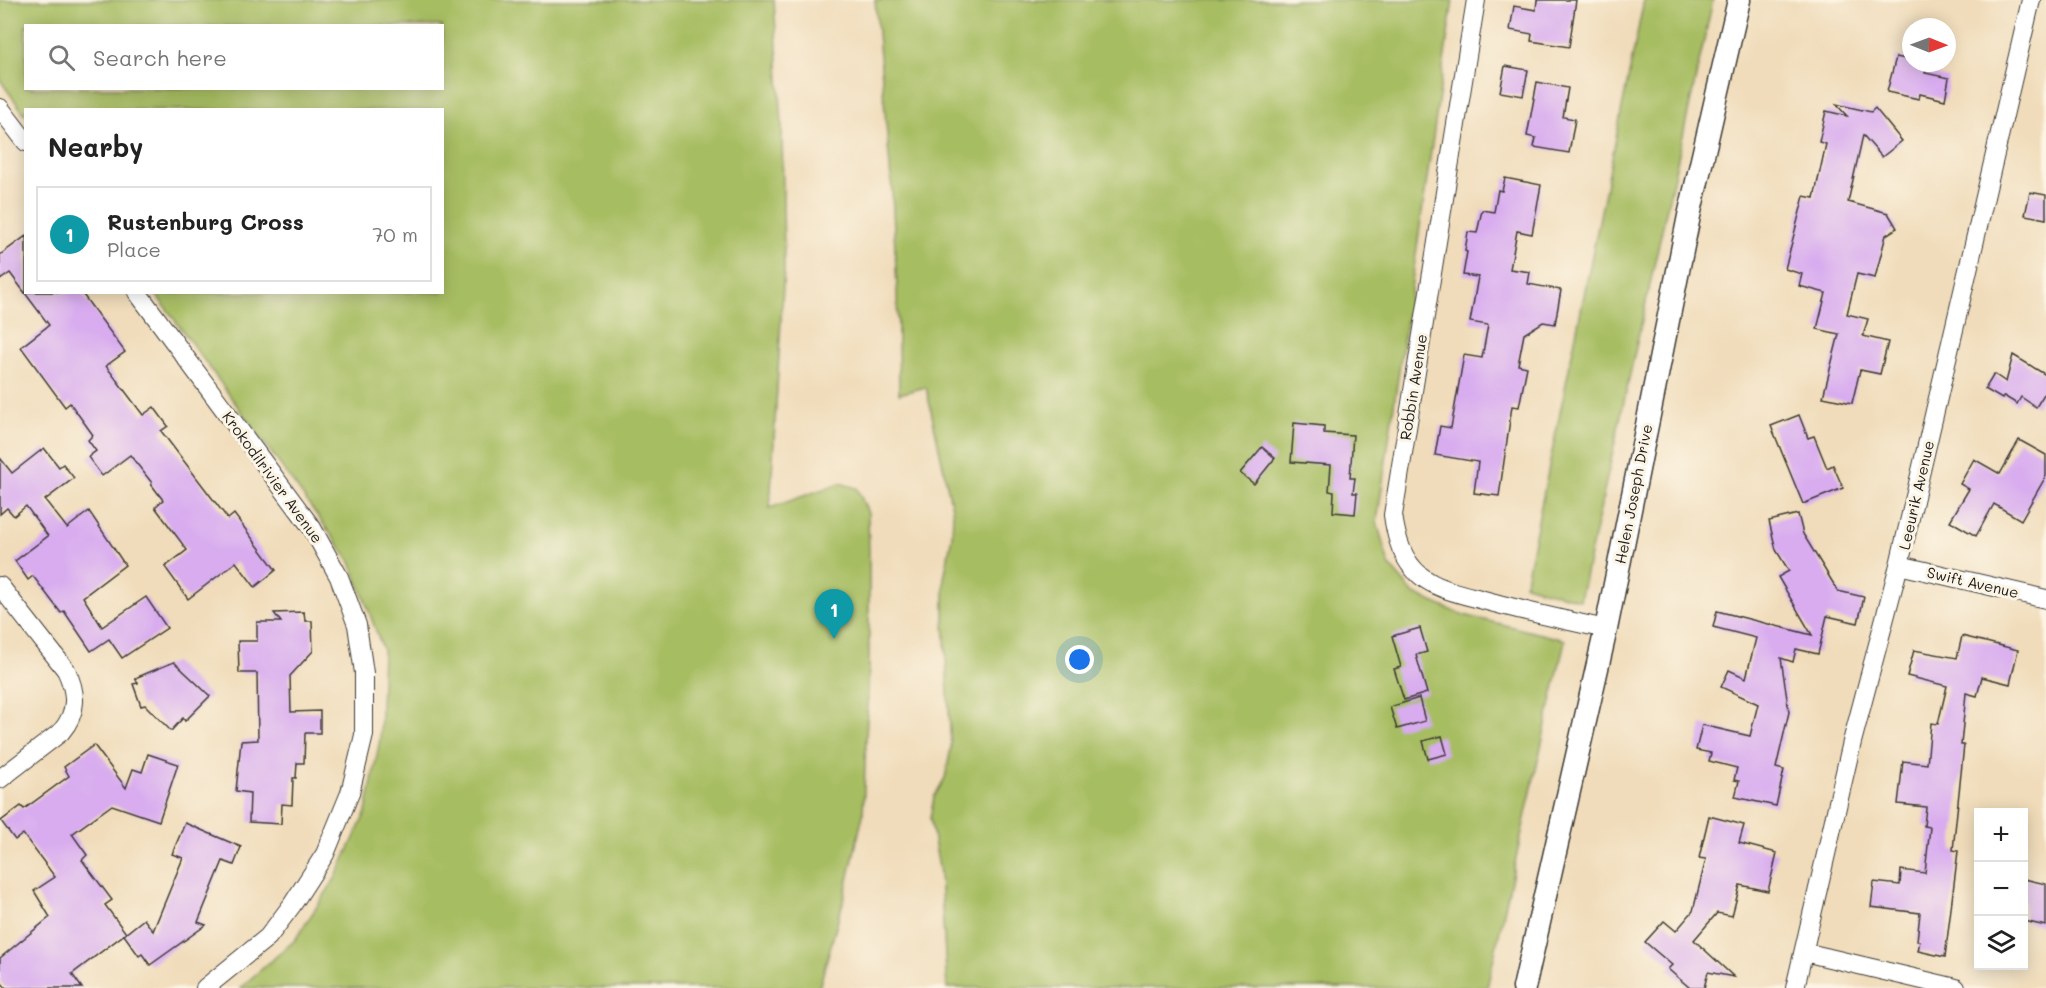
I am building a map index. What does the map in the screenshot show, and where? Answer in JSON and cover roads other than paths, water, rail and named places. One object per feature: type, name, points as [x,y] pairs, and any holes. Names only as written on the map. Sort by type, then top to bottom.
[{"type":"street","name":"Robbin Avenue","points":[[1476,0],[1393,515],[1396,535],[1404,555],[1413,568],[1422,577],[1438,585],[1518,609],[1606,629]]},
{"type":"street","name":"Helen Joseph Drive","points":[[1524,988],[1606,629],[1689,216],[1739,0]]},
{"type":"street","name":"Leeurik Avenue","points":[[1795,988],[1852,742],[1899,565],[2031,0]]},
{"type":"street","points":[[0,108],[24,139]]},
{"type":"street","name":"Krokodilrivier Avenue","points":[[138,294],[312,528],[339,577],[357,625],[364,674],[364,735],[350,793],[325,854],[268,937],[205,988]]},
{"type":"street","name":"Swift Avenue","points":[[1899,565],[2046,599]]},
{"type":"street","points":[[0,586],[66,670],[73,685],[75,697],[74,709],[68,724],[61,732],[0,779]]},
{"type":"street","points":[[1804,952],[1956,988]]},
{"type":"place","name":"Rustenburg Cross","points":[[834,639]]}]
